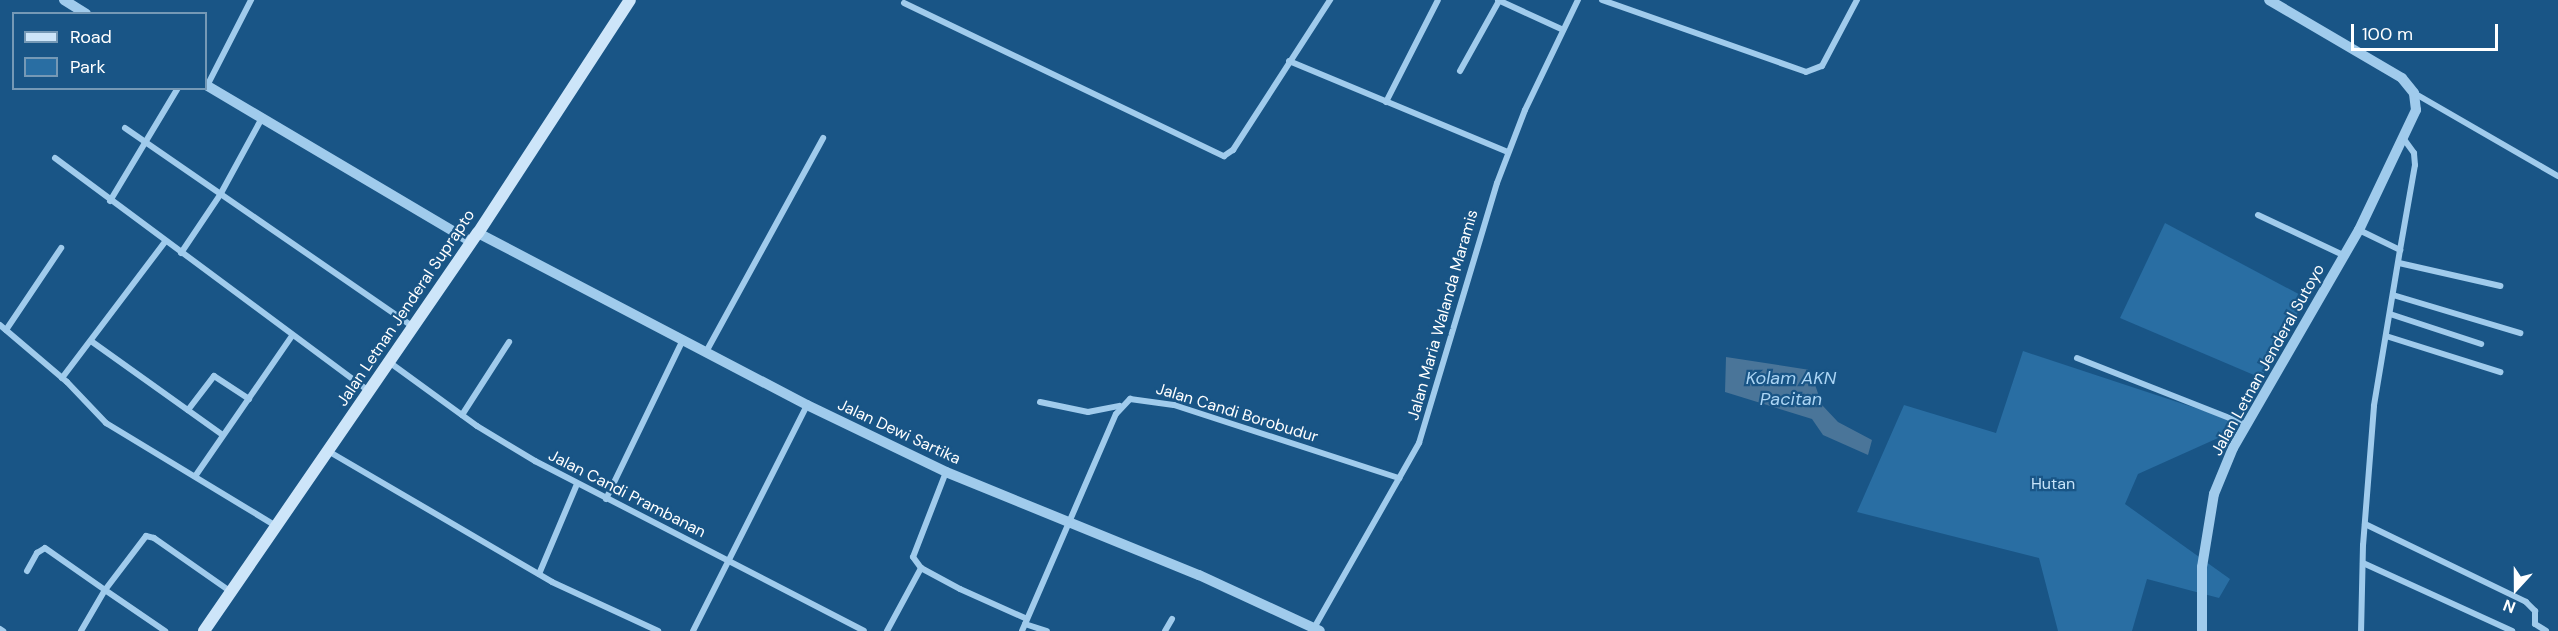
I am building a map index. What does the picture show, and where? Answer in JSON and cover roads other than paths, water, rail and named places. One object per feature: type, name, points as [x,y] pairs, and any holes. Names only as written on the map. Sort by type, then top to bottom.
[{"type":"main road","name":"Jalan Letnan Jenderal Suprapto","points":[[204,631],[328,451],[362,386],[389,362],[414,327],[630,0]]},
{"type":"street","points":[[64,0],[83,12]]},
{"type":"street","points":[[207,83],[251,0]]},
{"type":"street","points":[[902,1],[1224,156],[1233,150],[1330,0]]},
{"type":"street","points":[[1386,102],[1438,0]]},
{"type":"street","points":[[1460,71],[1499,0],[1562,29]]},
{"type":"street","name":"Jalan Maria Walanda Maramis","points":[[1317,630],[1419,442],[1433,402],[1482,230],[1508,152],[1562,29],[1578,0]]},
{"type":"street","points":[[1602,0],[1806,72],[1822,66],[1857,0]]},
{"type":"street","points":[[2269,0],[2402,78],[2414,93],[2558,176]]},
{"type":"street","points":[[1289,61],[1508,152]]},
{"type":"street","name":"Jalan Dewi Sartika","points":[[207,86],[475,237],[683,340],[807,405],[946,472],[1070,521],[1317,630]]},
{"type":"street","points":[[110,201],[147,144],[177,90]]},
{"type":"street","name":"Jalan Letnan Jenderal Sutoyo","points":[[2202,631],[2202,567],[2214,494],[2247,425],[2359,230],[2414,118],[2414,93]]},
{"type":"street","points":[[181,254],[220,195],[263,117]]},
{"type":"street","points":[[125,128],[414,327]]},
{"type":"street","points":[[706,352],[823,138]]},
{"type":"street","points":[[2361,631],[2365,524],[2374,406],[2415,165],[2414,153],[2404,139]]},
{"type":"street","points":[[56,158],[181,254],[362,386]]},
{"type":"street","points":[[2258,215],[2343,255]]},
{"type":"street","points":[[2359,230],[2400,250]]},
{"type":"street","points":[[62,378],[165,242]]},
{"type":"street","points":[[61,248],[3,327],[62,378],[106,423],[196,475],[276,526]]},
{"type":"street","points":[[2399,263],[2500,286]]},
{"type":"street","points":[[2393,295],[2520,333]]},
{"type":"street","points":[[2390,314],[2481,344]]},
{"type":"street","points":[[196,475],[292,336]]},
{"type":"street","points":[[2386,336],[2500,372]]},
{"type":"street","points":[[91,340],[223,435]]},
{"type":"street","points":[[606,499],[683,340]]},
{"type":"street","points":[[462,415],[509,342]]},
{"type":"street","points":[[2077,358],[2247,425]]},
{"type":"street","name":"Jalan Candi Prambanan","points":[[389,362],[462,415],[577,484],[864,631]]},
{"type":"street","points":[[188,410],[214,376],[249,399]]},
{"type":"street","name":"Jalan Candi Borobudur","points":[[1040,402],[1088,412],[1119,406],[1130,399],[1174,405],[1399,478]]},
{"type":"street","points":[[693,631],[807,405]]},
{"type":"street","points":[[1024,625],[1119,406]]},
{"type":"street","points":[[328,451],[539,574],[658,631]]},
{"type":"street","points":[[946,472],[916,543],[913,557],[921,568],[1024,625],[1047,631]]},
{"type":"street","points":[[539,574],[577,484]]},
{"type":"street","points":[[2365,524],[2526,602],[2535,611],[2535,624],[2531,631]]},
{"type":"street","points":[[81,631],[105,590],[146,536],[154,538],[231,592]]},
{"type":"street","points":[[27,571],[40,550],[45,548],[165,631]]},
{"type":"street","points":[[2363,563],[2512,631]]},
{"type":"street","points":[[887,631],[921,568]]},
{"type":"street","points":[[1165,631],[1172,619]]},
{"type":"street","points":[[2535,624],[2546,631]]},
{"type":"water","name":"Kolam AKN Pacitan","points":[[1726,357],[1810,370],[1822,405],[1838,422],[1872,440],[1868,455],[1823,435],[1812,419],[1725,392]]},
{"type":"park label","name":"Hutan","points":[[2053,484]]}]
